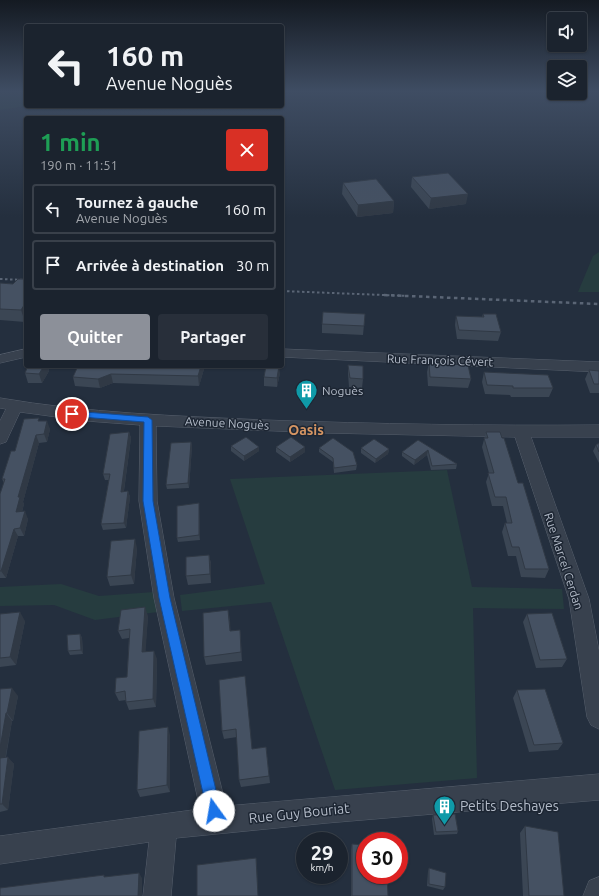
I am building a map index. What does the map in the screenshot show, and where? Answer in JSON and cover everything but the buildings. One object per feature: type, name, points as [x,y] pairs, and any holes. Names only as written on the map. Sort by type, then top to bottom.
[{"type":"street","points":[[0,359],[24,353]]},
{"type":"street","name":"Rue François Cévert","points":[[284,353],[599,367]]},
{"type":"street","points":[[0,438],[8,404]]},
{"type":"street","name":"Avenue Noguès","points":[[8,404],[87,416],[148,420],[307,427],[599,431]]},
{"type":"street","points":[[148,420],[148,501],[164,598],[216,821]]},
{"type":"street","name":"Rue Marcel Cerdan","points":[[521,431],[579,599],[599,717]]},
{"type":"street","name":"Rue Guy Bouriat","points":[[0,850],[164,826],[419,801],[599,787]]},
{"type":"street","points":[[157,896],[164,826]]},
{"type":"street","points":[[597,896],[599,891]]},
{"type":"green space","points":[[599,252],[599,292],[578,292],[593,256]]},
{"type":"green space","points":[[447,470],[472,587],[562,589],[564,609],[473,608],[477,778],[335,790],[271,602],[182,611],[180,595],[265,584],[230,479]]},
{"type":"green space","points":[[61,584],[99,596],[154,592],[158,612],[95,620],[54,605],[0,606],[0,587]]},
{"type":"railway","points":[[0,279],[24,280]]},
{"type":"railway","points":[[284,291],[406,296]]},
{"type":"railway","points":[[384,295],[406,296]]},
{"type":"railway","points":[[406,296],[599,304]]},
{"type":"place","name":"Noguès","points":[[306,410]]},
{"type":"place","name":"Petits Deshayes","points":[[444,826]]},
{"type":"district","name":"Oasis","points":[[306,430]]},
{"type":"route","points":[[72,414],[148,420],[148,501],[164,598],[214,811]]}]
